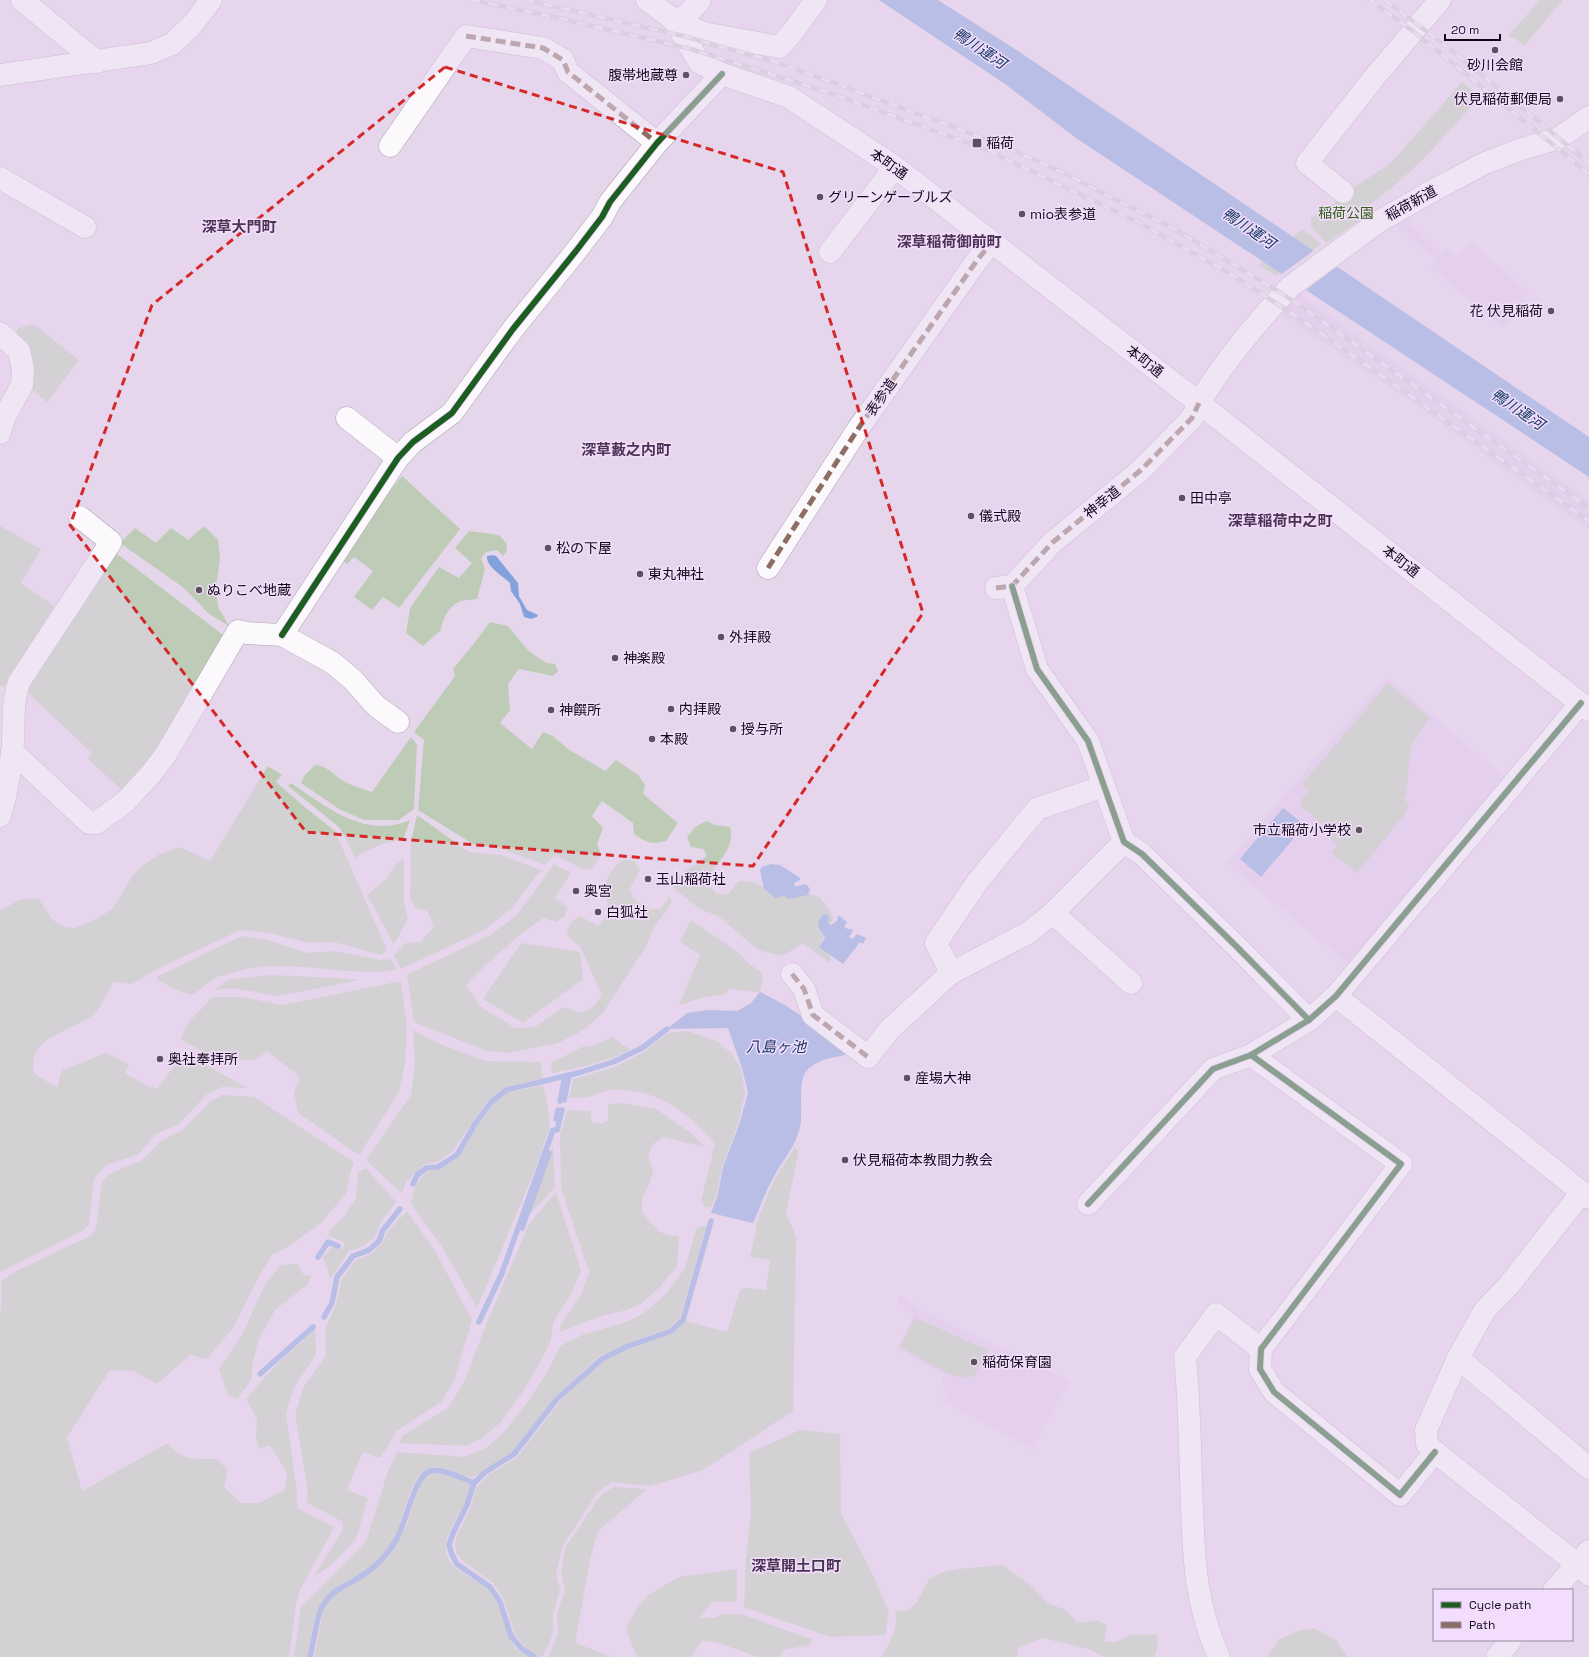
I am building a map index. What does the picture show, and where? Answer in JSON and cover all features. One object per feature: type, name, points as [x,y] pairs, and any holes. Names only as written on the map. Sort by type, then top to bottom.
[{"type":"street","points":[[22,0],[97,62]]},
{"type":"street","points":[[0,75],[152,53],[172,44],[193,24],[211,0]]},
{"type":"street","points":[[646,0],[680,18],[691,27],[703,33],[779,47],[792,33],[816,0]]},
{"type":"street","points":[[680,18],[700,0]]},
{"type":"street","points":[[1343,192],[1307,163],[1440,0]]},
{"type":"street","name":"本町通","points":[[680,18],[687,42],[700,63],[722,74],[789,97],[895,167],[1585,706]]},
{"type":"street","points":[[390,146],[466,36],[543,48],[563,60],[568,72],[657,143]]},
{"type":"street","points":[[282,635],[398,458],[413,442],[452,413],[513,329],[602,217],[610,202],[657,143],[722,74]]},
{"type":"street","name":"稲荷新道","points":[[1199,403],[1209,386],[1267,312],[1291,286],[1334,254],[1378,222],[1478,166],[1520,150],[1559,138],[1589,117]]},
{"type":"street","points":[[830,252],[895,167]]},
{"type":"street","points":[[0,178],[85,227]]},
{"type":"street","name":"表参道","points":[[772,562],[858,430],[978,259],[992,242]]},
{"type":"street","points":[[0,433],[4,418],[22,385],[24,369],[19,351],[2,338]]},
{"type":"street","name":"神幸道","points":[[1104,786],[1088,741],[1037,669],[1004,587],[1053,542],[1141,470],[1192,418],[1199,403]]},
{"type":"street","points":[[347,418],[398,458]]},
{"type":"street","points":[[0,816],[5,800],[12,751],[15,693],[19,682],[111,542],[80,517]]},
{"type":"street","points":[[12,751],[89,823],[96,823],[125,802],[151,774],[166,754],[238,631],[282,635],[333,663],[353,680],[376,706],[398,722]]},
{"type":"street","points":[[1088,1204],[1212,1069],[1251,1055],[1309,1020],[1336,996],[1585,706]]},
{"type":"street","points":[[951,973],[936,943],[978,882],[1018,833],[1038,809],[1104,786],[1124,842],[1142,854],[1309,1020]]},
{"type":"street","points":[[792,974],[804,989],[813,1015],[868,1057],[889,1030],[951,973],[1028,933],[1053,914],[1124,842]]},
{"type":"street","points":[[1053,914],[1132,983]]},
{"type":"street","points":[[1336,996],[1586,1195],[1509,1285],[1485,1310],[1458,1358],[1426,1430],[1427,1444],[1436,1452],[1585,1563],[1555,1589]]},
{"type":"street","points":[[1251,1055],[1401,1164],[1261,1349],[1260,1369],[1274,1392],[1400,1495],[1436,1452]]},
{"type":"street","points":[[1219,1657],[1212,1642],[1200,1606],[1194,1562],[1188,1391],[1185,1356],[1216,1314],[1261,1349]]},
{"type":"street","points":[[1458,1358],[1589,1468]]},
{"type":"street","points":[[1497,1657],[1510,1641]]},
{"type":"highlighted area","points":[[445,67],[783,172],[923,613],[753,866],[306,832],[70,525],[152,305]]},
{"type":"shaded area","points":[[1407,220],[1442,254],[1447,249],[1457,258],[1470,242],[1530,293],[1503,328],[1431,268],[1437,260],[1396,226]]},
{"type":"shaded area","points":[[1299,294],[1589,501],[1589,529],[1436,419],[1279,312]]},
{"type":"shaded area","name":"市立稲荷小学校","points":[[1387,677],[1506,778],[1349,965],[1227,864],[1297,780]]},
{"type":"shaded area","name":"稲荷保育園","points":[[901,1296],[922,1310],[1069,1381],[1032,1449],[943,1401],[948,1393],[941,1384],[944,1375],[897,1349],[913,1316],[896,1301]]},
{"type":"green space","points":[[1540,0],[1563,0],[1524,46],[1515,38],[1508,36]]},
{"type":"green space","name":"稲荷公園","points":[[1462,82],[1480,97],[1413,169],[1383,195],[1367,206],[1371,213],[1326,243],[1311,227],[1311,218],[1391,163]]},
{"type":"green space","name":"稲荷公園","points":[[1304,230],[1321,244],[1276,276],[1259,265],[1299,232]]},
{"type":"green space","points":[[33,324],[79,360],[47,402],[31,389],[12,338],[19,328]]},
{"type":"green space","points":[[402,476],[460,529],[399,608],[383,597],[372,610],[354,597],[373,571],[354,557],[347,564],[340,557],[356,534]]},
{"type":"green space","points":[[0,526],[41,549],[21,583],[54,606],[4,687],[0,685]]},
{"type":"green space","points":[[204,526],[218,540],[220,558],[216,587],[218,607],[229,626],[209,614],[184,588],[120,543],[135,528],[156,543],[171,528],[188,540]]},
{"type":"green space","points":[[469,531],[499,535],[506,543],[507,551],[503,556],[497,550],[486,552],[481,558],[485,569],[477,599],[460,601],[449,609],[441,630],[423,646],[406,633],[410,608],[439,567],[459,578],[472,563],[455,548]]},
{"type":"green space","points":[[112,550],[227,638],[166,742],[124,792],[88,759],[91,752],[27,692],[72,614]]},
{"type":"green space","points":[[490,622],[508,626],[527,649],[547,663],[555,664],[558,671],[553,676],[519,669],[508,684],[510,710],[500,723],[532,749],[543,732],[553,736],[568,749],[605,771],[616,760],[638,775],[645,785],[643,793],[678,823],[666,841],[653,843],[638,837],[634,834],[633,823],[602,801],[592,816],[603,828],[597,844],[600,852],[598,861],[590,869],[583,869],[554,855],[545,865],[502,849],[473,844],[418,810],[424,740],[414,732],[455,676],[453,669]]},
{"type":"green space","points":[[1388,683],[1430,718],[1411,745],[1406,796],[1403,799],[1408,803],[1407,805],[1409,807],[1357,873],[1331,853],[1338,845],[1320,830],[1323,825],[1301,806],[1301,800],[1309,790],[1302,784]]},
{"type":"green space","points":[[411,737],[417,745],[414,809],[399,820],[364,820],[339,809],[301,783],[304,776],[315,765],[328,769],[345,782],[372,792]]},
{"type":"green space","points":[[268,766],[282,775],[276,782],[335,831],[387,950],[381,955],[334,942],[306,942],[269,933],[241,930],[157,969],[132,984],[113,982],[102,1004],[94,1014],[53,1036],[37,1051],[33,1061],[34,1073],[57,1088],[62,1070],[107,1053],[129,1065],[125,1073],[145,1085],[157,1089],[184,1054],[247,1088],[221,1087],[206,1095],[179,1124],[156,1134],[139,1154],[107,1165],[94,1178],[89,1224],[84,1230],[0,1272],[0,911],[19,900],[38,898],[53,920],[64,927],[74,928],[97,919],[113,908],[133,875],[142,866],[158,855],[180,847],[210,861]]},
{"type":"green space","points":[[291,783],[332,810],[347,818],[362,823],[378,826],[394,825],[410,820],[403,840],[378,846],[355,858],[340,828],[288,786]]},
{"type":"green space","points":[[417,815],[469,852],[501,855],[541,870],[511,909],[484,930],[401,969],[394,955],[406,943],[421,942],[434,926],[427,911],[417,909],[410,900],[411,842]]},
{"type":"green space","points":[[706,821],[715,825],[730,827],[730,842],[724,856],[706,881],[716,893],[727,895],[739,881],[753,882],[782,897],[801,890],[820,898],[834,917],[821,942],[831,958],[830,963],[803,943],[783,956],[758,950],[717,915],[701,910],[677,891],[672,884],[676,879],[707,856],[703,849],[691,847],[687,837],[695,827]]},
{"type":"green space","points":[[404,859],[404,902],[408,919],[394,944],[367,895],[385,880],[395,865]]},
{"type":"green space","points":[[624,859],[635,861],[640,870],[630,888],[633,898],[650,909],[660,909],[670,896],[672,902],[653,929],[647,945],[602,1014],[580,1032],[558,1043],[508,1053],[487,1051],[414,1022],[407,975],[490,935],[516,916],[554,864],[571,873],[555,898],[567,907],[565,916],[556,922],[543,918],[522,933],[466,985],[480,1006],[515,1028],[535,1027],[563,1007],[581,1013],[593,1007],[602,995],[580,946],[571,940],[567,933],[571,923],[580,916],[598,926],[609,911],[606,894],[606,882],[608,876]]},
{"type":"green space","points":[[691,920],[739,953],[748,963],[761,972],[763,978],[760,992],[728,989],[727,994],[705,997],[679,1005],[700,955],[680,942]]},
{"type":"green space","points":[[242,936],[268,940],[307,953],[334,951],[381,960],[390,959],[397,970],[377,972],[295,966],[255,968],[217,977],[192,995],[179,991],[157,980],[158,976]]},
{"type":"green space","points":[[521,943],[580,952],[583,979],[523,1023],[483,999]]},
{"type":"green space","points":[[271,975],[360,980],[278,996],[233,988],[214,990],[230,979]]},
{"type":"green space","points":[[401,981],[407,1026],[405,1064],[399,1092],[359,1155],[298,1113],[294,1093],[300,1077],[267,1051],[256,1060],[217,1060],[181,1039],[187,1024],[213,997],[243,997],[282,1005]]},
{"type":"green space","points":[[413,1030],[438,1043],[485,1061],[541,1062],[543,1078],[503,1088],[488,1100],[453,1151],[437,1162],[423,1165],[406,1182],[402,1194],[366,1160],[411,1095],[415,1063]]},
{"type":"green space","points":[[687,1031],[717,1041],[731,1053],[741,1068],[745,1093],[738,1124],[722,1167],[717,1193],[711,1208],[705,1207],[701,1201],[715,1144],[688,1116],[667,1102],[656,1097],[630,1091],[612,1090],[588,1097],[569,1098],[573,1079],[614,1067],[644,1052],[668,1033]]},
{"type":"green space","points":[[612,1037],[630,1050],[592,1064],[552,1073],[551,1063],[582,1047],[594,1045]]},
{"type":"green space","points":[[543,1085],[550,1127],[535,1170],[477,1308],[441,1245],[411,1204],[415,1186],[426,1172],[438,1170],[459,1157],[478,1125],[493,1104],[506,1093]]},
{"type":"green space","points":[[222,1095],[254,1097],[354,1162],[346,1194],[320,1224],[287,1247],[272,1255],[258,1278],[233,1328],[207,1359],[190,1355],[157,1384],[133,1371],[110,1370],[67,1437],[82,1491],[168,1443],[178,1453],[189,1458],[216,1459],[228,1470],[224,1487],[241,1503],[259,1503],[285,1490],[287,1473],[270,1445],[259,1449],[256,1437],[257,1419],[246,1399],[271,1370],[315,1329],[316,1355],[294,1387],[286,1414],[297,1492],[297,1508],[334,1527],[300,1590],[296,1605],[289,1657],[0,1657],[1,1281],[18,1270],[90,1236],[96,1229],[102,1181],[111,1173],[141,1161],[161,1141],[181,1131],[210,1102]]},
{"type":"green space","points":[[624,1103],[656,1109],[691,1133],[705,1147],[663,1137],[653,1144],[648,1156],[653,1170],[650,1183],[642,1198],[642,1212],[662,1233],[679,1237],[677,1266],[659,1288],[639,1305],[627,1310],[601,1316],[560,1332],[561,1324],[581,1295],[589,1272],[561,1188],[560,1133],[568,1110],[590,1111],[592,1122],[602,1124],[608,1120],[608,1104]]},
{"type":"green space","points":[[553,1145],[555,1187],[530,1214]]},
{"type":"green space","points":[[794,1148],[799,1151],[786,1213],[796,1237],[793,1411],[703,1470],[650,1486],[612,1482],[597,1493],[562,1547],[556,1574],[560,1590],[553,1614],[553,1632],[542,1657],[537,1657],[523,1645],[515,1634],[504,1600],[494,1584],[462,1560],[456,1553],[455,1544],[457,1535],[471,1507],[476,1488],[487,1476],[517,1457],[560,1402],[579,1382],[604,1361],[626,1350],[672,1333],[686,1321],[727,1332],[740,1290],[746,1288],[766,1290],[770,1260],[750,1257],[756,1232],[756,1224],[773,1182]]},
{"type":"green space","points":[[366,1168],[396,1202],[381,1221],[375,1237],[363,1246],[349,1251],[330,1279],[323,1257],[332,1247],[342,1249],[345,1243],[329,1236],[330,1229],[342,1219],[356,1199],[358,1172]]},
{"type":"green space","points":[[556,1192],[581,1271],[571,1294],[553,1323],[551,1340],[541,1361],[523,1391],[499,1424],[481,1439],[465,1446],[399,1443],[402,1436],[448,1408],[464,1382],[486,1325],[529,1224]]},
{"type":"green space","points":[[407,1211],[435,1251],[472,1320],[454,1381],[441,1402],[397,1431],[380,1458],[363,1452],[347,1490],[368,1498],[356,1539],[332,1564],[313,1578],[343,1529],[343,1522],[306,1502],[308,1492],[295,1415],[303,1388],[326,1356],[325,1329],[336,1305],[342,1279],[356,1260],[371,1254],[381,1245],[388,1231]]},
{"type":"green space","points":[[702,1226],[706,1227],[680,1318],[669,1328],[600,1356],[555,1397],[512,1452],[472,1478],[448,1470],[436,1468],[425,1470],[419,1475],[410,1492],[398,1530],[390,1544],[371,1566],[334,1590],[322,1601],[317,1611],[307,1657],[294,1657],[301,1607],[366,1542],[388,1471],[397,1452],[465,1457],[486,1448],[504,1432],[531,1397],[550,1367],[560,1346],[582,1335],[629,1321],[644,1313],[665,1295],[685,1268],[696,1229]]},
{"type":"green space","points":[[297,1264],[304,1275],[311,1276],[307,1285],[275,1310],[259,1339],[252,1366],[252,1379],[237,1399],[228,1395],[219,1369],[243,1333],[265,1284],[281,1265]]},
{"type":"green space","points":[[915,1318],[988,1350],[975,1375],[961,1378],[948,1374],[900,1347]]},
{"type":"green space","points":[[800,1430],[840,1434],[841,1513],[874,1577],[889,1612],[885,1635],[830,1637],[744,1607],[746,1558],[751,1513],[749,1453]]},
{"type":"green space","points":[[444,1473],[471,1485],[465,1503],[447,1539],[446,1553],[449,1561],[461,1572],[489,1591],[499,1608],[513,1644],[519,1651],[530,1657],[314,1657],[324,1609],[336,1592],[356,1583],[375,1570],[398,1542],[406,1527],[419,1487],[423,1480],[430,1474]]},
{"type":"green space","points":[[613,1487],[647,1489],[598,1531],[590,1560],[575,1643],[612,1657],[548,1657],[558,1634],[557,1614],[565,1590],[561,1573],[565,1548],[600,1496]]},
{"type":"green space","points":[[1002,1565],[1028,1583],[1049,1604],[1066,1610],[1077,1623],[1098,1620],[1107,1626],[1104,1642],[1116,1642],[1131,1635],[1157,1634],[1158,1646],[1155,1657],[1104,1657],[1089,1649],[1042,1638],[1017,1648],[1018,1657],[882,1657],[895,1629],[895,1610],[906,1611],[917,1602],[929,1579],[940,1573],[958,1569]]},
{"type":"green space","points":[[737,1569],[737,1602],[712,1602],[700,1618],[715,1618],[722,1614],[741,1614],[813,1640],[808,1645],[784,1650],[779,1657],[758,1657],[716,1642],[702,1641],[691,1657],[637,1657],[626,1629],[635,1611],[648,1595],[679,1577]]},
{"type":"green space","points":[[1314,1628],[1336,1640],[1348,1657],[1267,1657],[1280,1639],[1298,1631]]},
{"type":"water","name":"鴨川運河","points":[[879,0],[938,0],[1018,51],[1589,437],[1589,477],[1076,138],[1005,84]]},
{"type":"water","points":[[487,556],[496,556],[518,583],[519,596],[527,610],[538,615],[537,617],[531,619],[524,617],[520,604],[511,591],[510,583],[495,571],[487,560]]},
{"type":"water","points":[[1283,808],[1305,825],[1261,877],[1240,859]]},
{"type":"water","points":[[771,864],[780,865],[800,878],[800,880],[794,883],[795,887],[806,884],[810,889],[808,895],[789,899],[784,896],[775,898],[764,889],[760,870],[762,867]]},
{"type":"water","points":[[826,914],[829,916],[828,923],[831,925],[837,921],[838,915],[847,922],[844,927],[852,929],[853,931],[849,937],[852,939],[857,934],[866,938],[863,944],[860,942],[843,964],[819,947],[825,938],[818,927],[821,917]]},
{"type":"water","name":"八島ヶ池","points":[[760,992],[785,1005],[810,1022],[849,1054],[819,1062],[809,1068],[805,1073],[801,1091],[801,1122],[798,1134],[792,1147],[770,1183],[753,1223],[711,1213],[718,1194],[723,1167],[739,1125],[748,1093],[742,1068],[728,1028],[667,1029],[687,1013],[709,1010],[737,1011],[751,1003]]},
{"type":"pier","points":[[1316,249],[1339,265],[1305,291],[1280,275]]},
{"type":"waterway","points":[[413,1184],[417,1175],[426,1168],[438,1167],[457,1155],[475,1124],[491,1102],[506,1090],[578,1073],[613,1062],[642,1048],[667,1029]]},
{"type":"waterway","points":[[564,1100],[569,1075]]},
{"type":"waterway","points":[[560,1101],[565,1076]]},
{"type":"waterway","points":[[556,1119],[558,1110]]},
{"type":"waterway","points":[[557,1130],[562,1110]]},
{"type":"waterway","points":[[479,1322],[502,1273],[553,1130]]},
{"type":"waterway","points":[[522,1228],[549,1153]]},
{"type":"waterway","points":[[324,1317],[332,1303],[337,1277],[353,1256],[369,1250],[379,1241],[383,1230],[400,1209]]},
{"type":"waterway","points":[[534,1657],[521,1648],[511,1636],[500,1602],[490,1587],[457,1564],[449,1545],[453,1533],[467,1505],[474,1483],[484,1473],[514,1454],[557,1399],[602,1359],[626,1347],[671,1331],[683,1320],[711,1221]]},
{"type":"waterway","points":[[318,1257],[328,1242],[338,1246]]},
{"type":"waterway","points":[[260,1374],[313,1327]]},
{"type":"waterway","points":[[310,1657],[322,1607],[329,1597],[336,1591],[367,1572],[388,1552],[400,1533],[414,1493],[423,1477],[428,1472],[439,1471],[474,1483]]},
{"type":"railway","points":[[471,0],[545,15],[691,49],[824,91],[985,149],[1140,223],[1234,276],[1302,320],[1589,521]]},
{"type":"railway","points":[[526,0],[683,36],[776,62],[989,140],[1064,173],[1176,230],[1283,294],[1589,508]]},
{"type":"railway","points":[[1370,0],[1413,31],[1589,174]]},
{"type":"railway","points":[[1385,0],[1455,53],[1589,163]]},
{"type":"marked path","points":[[466,36],[543,48],[563,60],[568,72],[657,143]]},
{"type":"marked path","points":[[768,568],[858,429],[978,259],[992,242]]},
{"type":"marked path","points":[[996,588],[1012,586],[1053,542],[1141,470],[1192,418],[1199,403]]},
{"type":"marked path","points":[[792,974],[804,989],[813,1015],[868,1057]]},
{"type":"cycle path","points":[[282,635],[398,458],[413,442],[452,413],[513,329],[602,217],[610,202],[657,143],[722,74]]},
{"type":"cycle path","points":[[1012,586],[1037,669],[1088,741],[1124,842],[1142,854],[1309,1020]]},
{"type":"cycle path","points":[[1088,1204],[1213,1069],[1251,1055],[1309,1020],[1336,996],[1581,703]]},
{"type":"cycle path","points":[[1251,1055],[1401,1164],[1261,1349],[1260,1369],[1274,1392],[1400,1495],[1435,1452]]},
{"type":"place","name":"砂川会館","points":[[1495,50]]},
{"type":"place","name":"腹帯地蔵尊","points":[[686,75]]},
{"type":"place","name":"伏見稲荷郵便局","points":[[1560,99]]},
{"type":"place","name":"稲荷","points":[[977,143]]},
{"type":"place","name":"グリーンゲーブルズ","points":[[820,197]]},
{"type":"place","name":"mio表参道","points":[[1022,214]]},
{"type":"place","name":"花 伏見稲荷","points":[[1551,311]]},
{"type":"place","name":"田中亭","points":[[1182,498]]},
{"type":"place","name":"儀式殿","points":[[971,516]]},
{"type":"place","name":"松の下屋","points":[[548,548]]},
{"type":"place","name":"東丸神社","points":[[640,574]]},
{"type":"place","name":"ぬりこべ地蔵","points":[[199,590]]},
{"type":"place","name":"外拝殿","points":[[721,637]]},
{"type":"place","name":"神楽殿","points":[[615,658]]},
{"type":"place","name":"内拝殿","points":[[671,709]]},
{"type":"place","name":"神饌所","points":[[551,710]]},
{"type":"place","name":"授与所","points":[[733,729]]},
{"type":"place","name":"本殿","points":[[652,739]]},
{"type":"place","name":"市立稲荷小学校","points":[[1359,830]]},
{"type":"place","name":"玉山稲荷社","points":[[648,879]]},
{"type":"place","name":"奥宮","points":[[576,891]]},
{"type":"place","name":"白狐社","points":[[598,912]]},
{"type":"place","name":"奥社奉拝所","points":[[160,1059]]},
{"type":"place","name":"産場大神","points":[[907,1078]]},
{"type":"place","name":"伏見稲荷本教間力教会","points":[[845,1160]]},
{"type":"place","name":"稲荷保育園","points":[[974,1362]]},
{"type":"district","name":"深草大門町","points":[[239,226]]},
{"type":"district","name":"深草稲荷御前町","points":[[949,241]]},
{"type":"district","name":"深草藪之内町","points":[[626,449]]},
{"type":"district","name":"深草稲荷中之町","points":[[1280,520]]},
{"type":"district","name":"深草開土口町","points":[[796,1565]]}]
